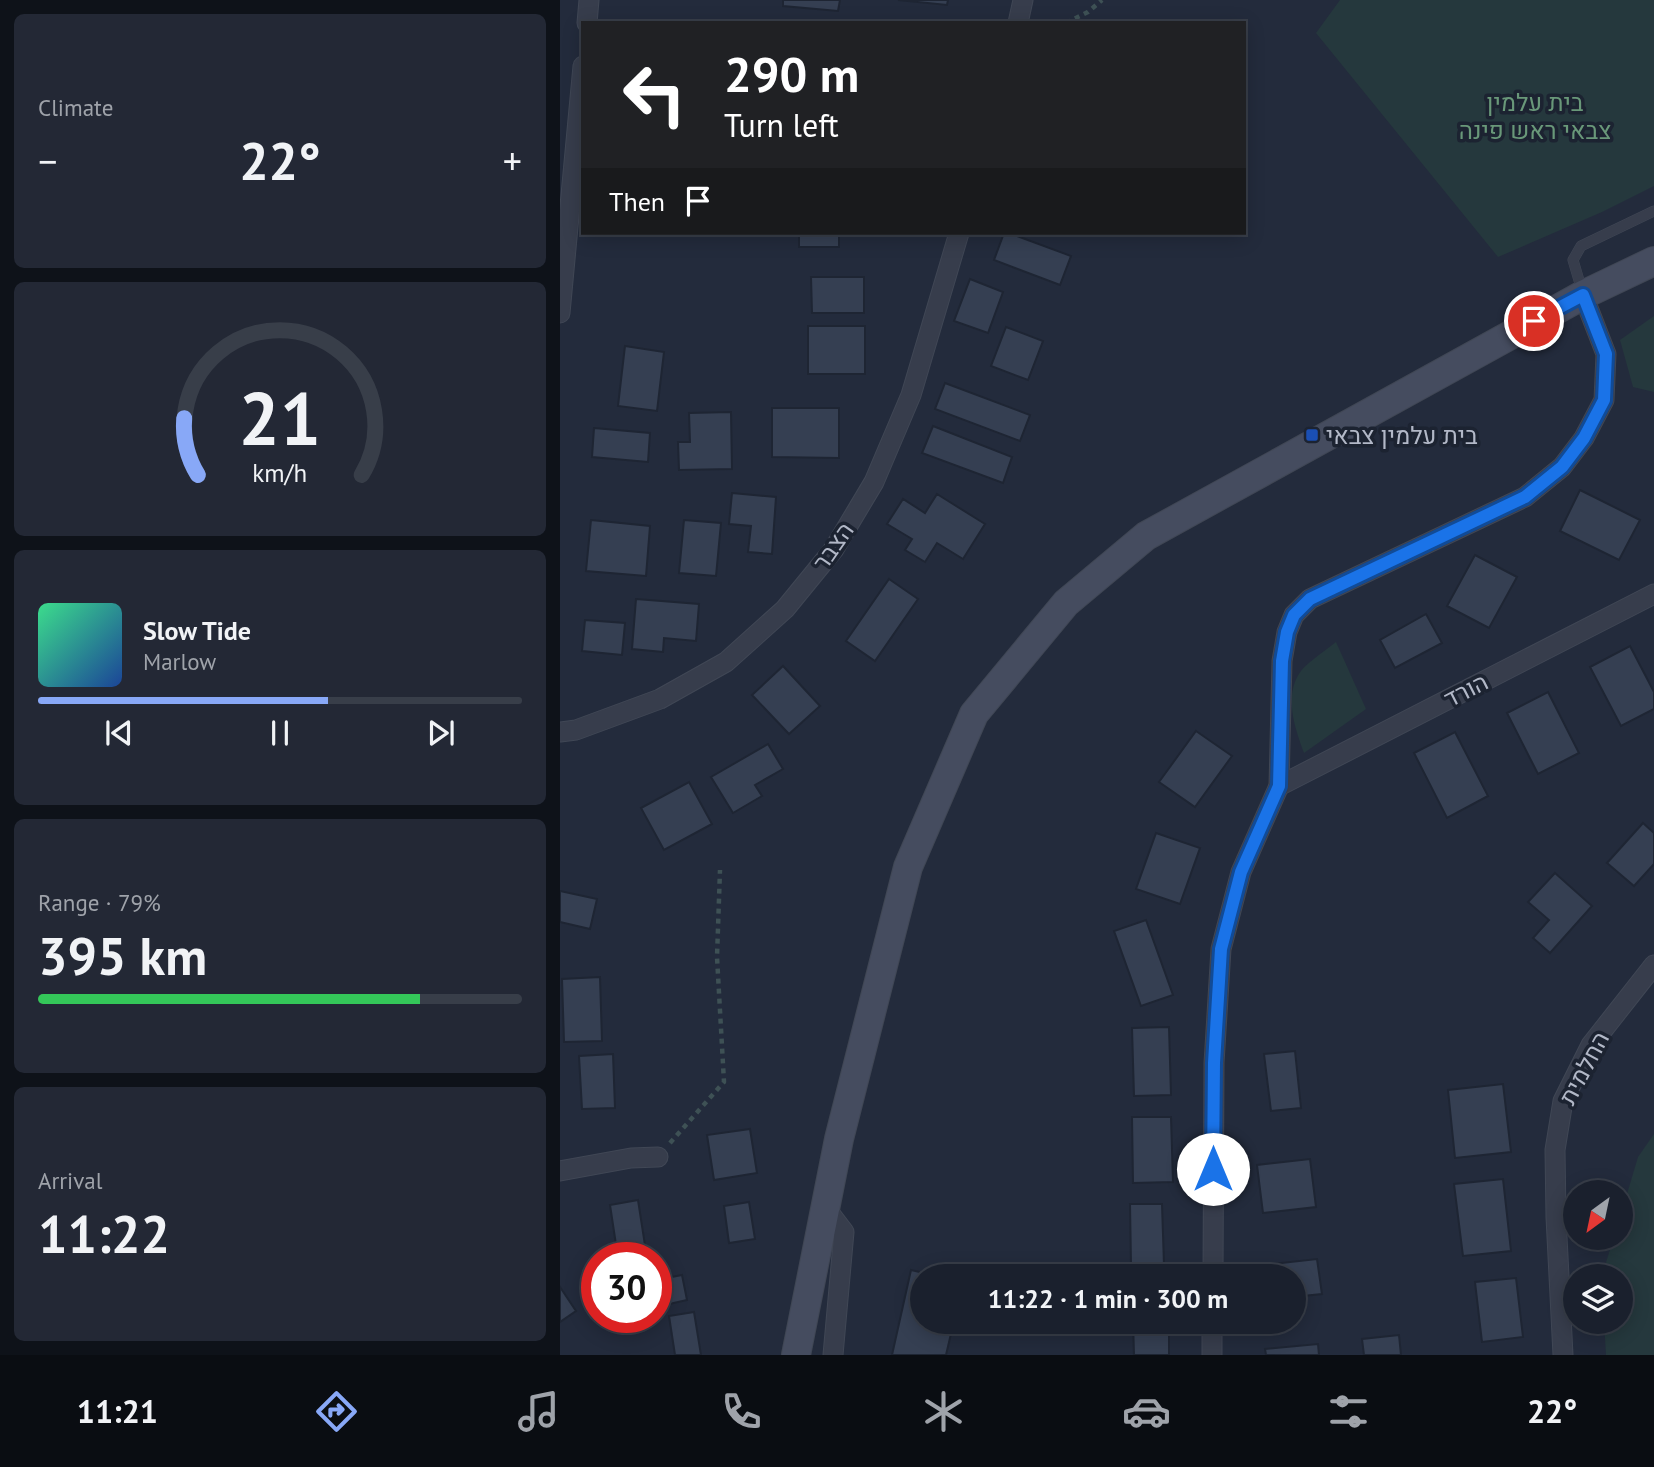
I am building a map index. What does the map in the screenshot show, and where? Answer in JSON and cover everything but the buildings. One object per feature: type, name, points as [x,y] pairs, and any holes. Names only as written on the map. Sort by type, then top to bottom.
[{"type":"main road","points":[[796,1355],[838,1139],[908,867],[974,714],[1066,603],[1146,536],[1583,295],[1654,261]]},
{"type":"street","points":[[587,21],[589,0]]},
{"type":"street","points":[[1018,21],[1023,0]]},
{"type":"street","points":[[560,313],[581,87]]},
{"type":"street","name":"הצבר","points":[[560,732],[576,730],[660,699],[726,662],[785,609],[834,549],[874,482],[911,395],[958,235]]},
{"type":"street","points":[[1213,1264],[1214,1063],[1221,949],[1241,872],[1279,786],[1282,661],[1287,632],[1294,615],[1310,599],[1525,497],[1562,467],[1584,438],[1604,400],[1606,354],[1583,295]]},
{"type":"street","name":"הורד","points":[[1279,786],[1654,594]]},
{"type":"street","name":"החלמית","points":[[1563,1355],[1555,1150],[1563,1101],[1591,1045],[1654,965]]},
{"type":"street","points":[[560,1171],[631,1158],[657,1157]]},
{"type":"street","points":[[825,1207],[844,1232],[833,1355]]},
{"type":"street","points":[[1212,1334],[1212,1355]]},
{"type":"lane","points":[[1583,295],[1573,260],[1581,246],[1654,211]]},
{"type":"path","points":[[1070,21],[1088,12],[1102,0]]},
{"type":"path","points":[[657,1157],[724,1082],[717,957],[720,870]]},
{"type":"green space","name":"בית עלמין צבאי ראש פינה","points":[[1340,0],[1654,0],[1654,186],[1602,212],[1498,257],[1316,33]]},
{"type":"green space","points":[[1654,316],[1654,392],[1633,387],[1620,340]]},
{"type":"green space","points":[[1336,642],[1366,709],[1304,753],[1292,712],[1293,690],[1301,671]]},
{"type":"green space","points":[[1654,1134],[1654,1355],[1606,1355],[1605,1334],[1633,1334],[1633,1264],[1605,1264],[1610,1250],[1633,1250],[1631,1180],[1638,1157]]},
{"type":"place","name":"בית עלמין צבאי","points":[[1312,435]]},
{"type":"route","points":[[1213,1169],[1214,1063],[1221,949],[1241,872],[1279,786],[1282,661],[1287,632],[1294,615],[1310,599],[1525,497],[1562,467],[1584,438],[1604,400],[1606,354],[1583,295],[1534,321]]}]
